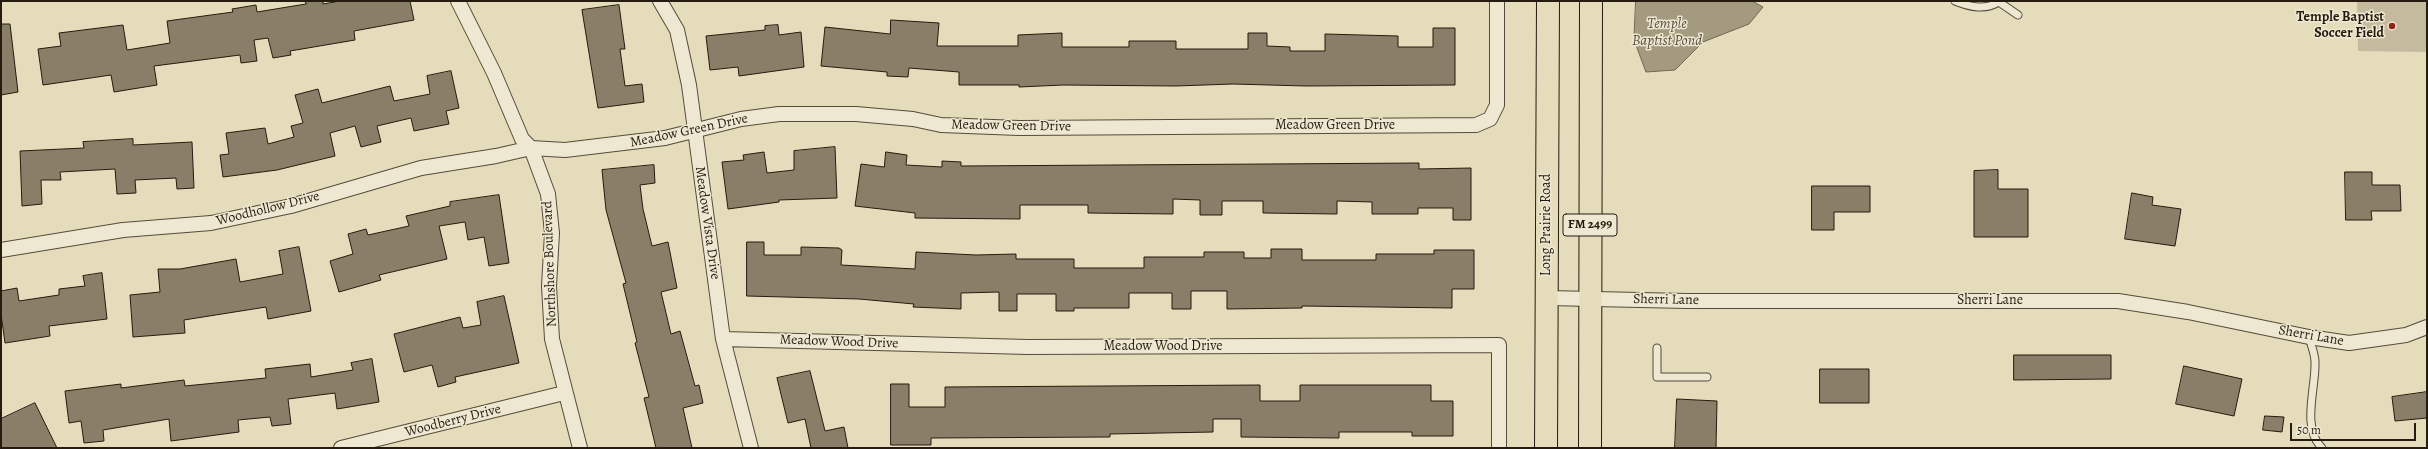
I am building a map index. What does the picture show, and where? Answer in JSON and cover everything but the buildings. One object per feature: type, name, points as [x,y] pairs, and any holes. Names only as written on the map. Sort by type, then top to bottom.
[{"type":"main road","name":"Long Prairie Road","points":[[1546,448],[1548,1]]},
{"type":"main road","name":"FM 2499","points":[[1590,448],[1591,1]]},
{"type":"street","name":"Northshore Boulevard","points":[[458,1],[494,73],[522,139],[532,148],[548,194],[552,233],[549,286],[552,339],[564,393],[580,448]]},
{"type":"street","name":"Meadow Vista Drive","points":[[660,1],[677,30],[689,85],[723,339],[751,448]]},
{"type":"street","name":"Meadow Green Drive","points":[[532,148],[565,150],[616,146],[665,138],[741,120],[779,114],[856,114],[913,120],[941,125],[1019,128],[1476,125],[1491,116],[1497,106],[1497,1]]},
{"type":"street","name":"Woodhollow Drive","points":[[1,250],[116,230],[211,223],[291,206],[421,168],[496,156],[532,148]]},
{"type":"street","name":"Sherri Lane","points":[[1547,298],[1688,301],[2118,301],[2188,312],[2309,337],[2349,343],[2406,335],[2427,327]]},
{"type":"street","name":"Meadow Wood Drive","points":[[723,339],[1028,348],[1499,345],[1499,448]]},
{"type":"street","name":"Woodberry Drive","points":[[340,448],[564,393]]},
{"type":"lane","points":[[1955,1],[1965,5],[1986,8],[1999,2],[2018,15]]},
{"type":"lane","points":[[2309,337],[2315,359],[2311,420],[2313,438],[2322,448]]},
{"type":"lane","points":[[1657,348],[1657,376],[1707,377]]},
{"type":"shaded area","name":"Temple Baptist Soccer Field","points":[[2357,1],[2427,1],[2427,52],[2358,51]]},
{"type":"water","name":"Temple Baptist Pond","points":[[1636,1],[1752,1],[1763,7],[1749,24],[1703,42],[1675,70],[1646,72],[1634,40]]},
{"type":"place","name":"Temple Baptist Soccer Field","points":[[2392,26]]}]
